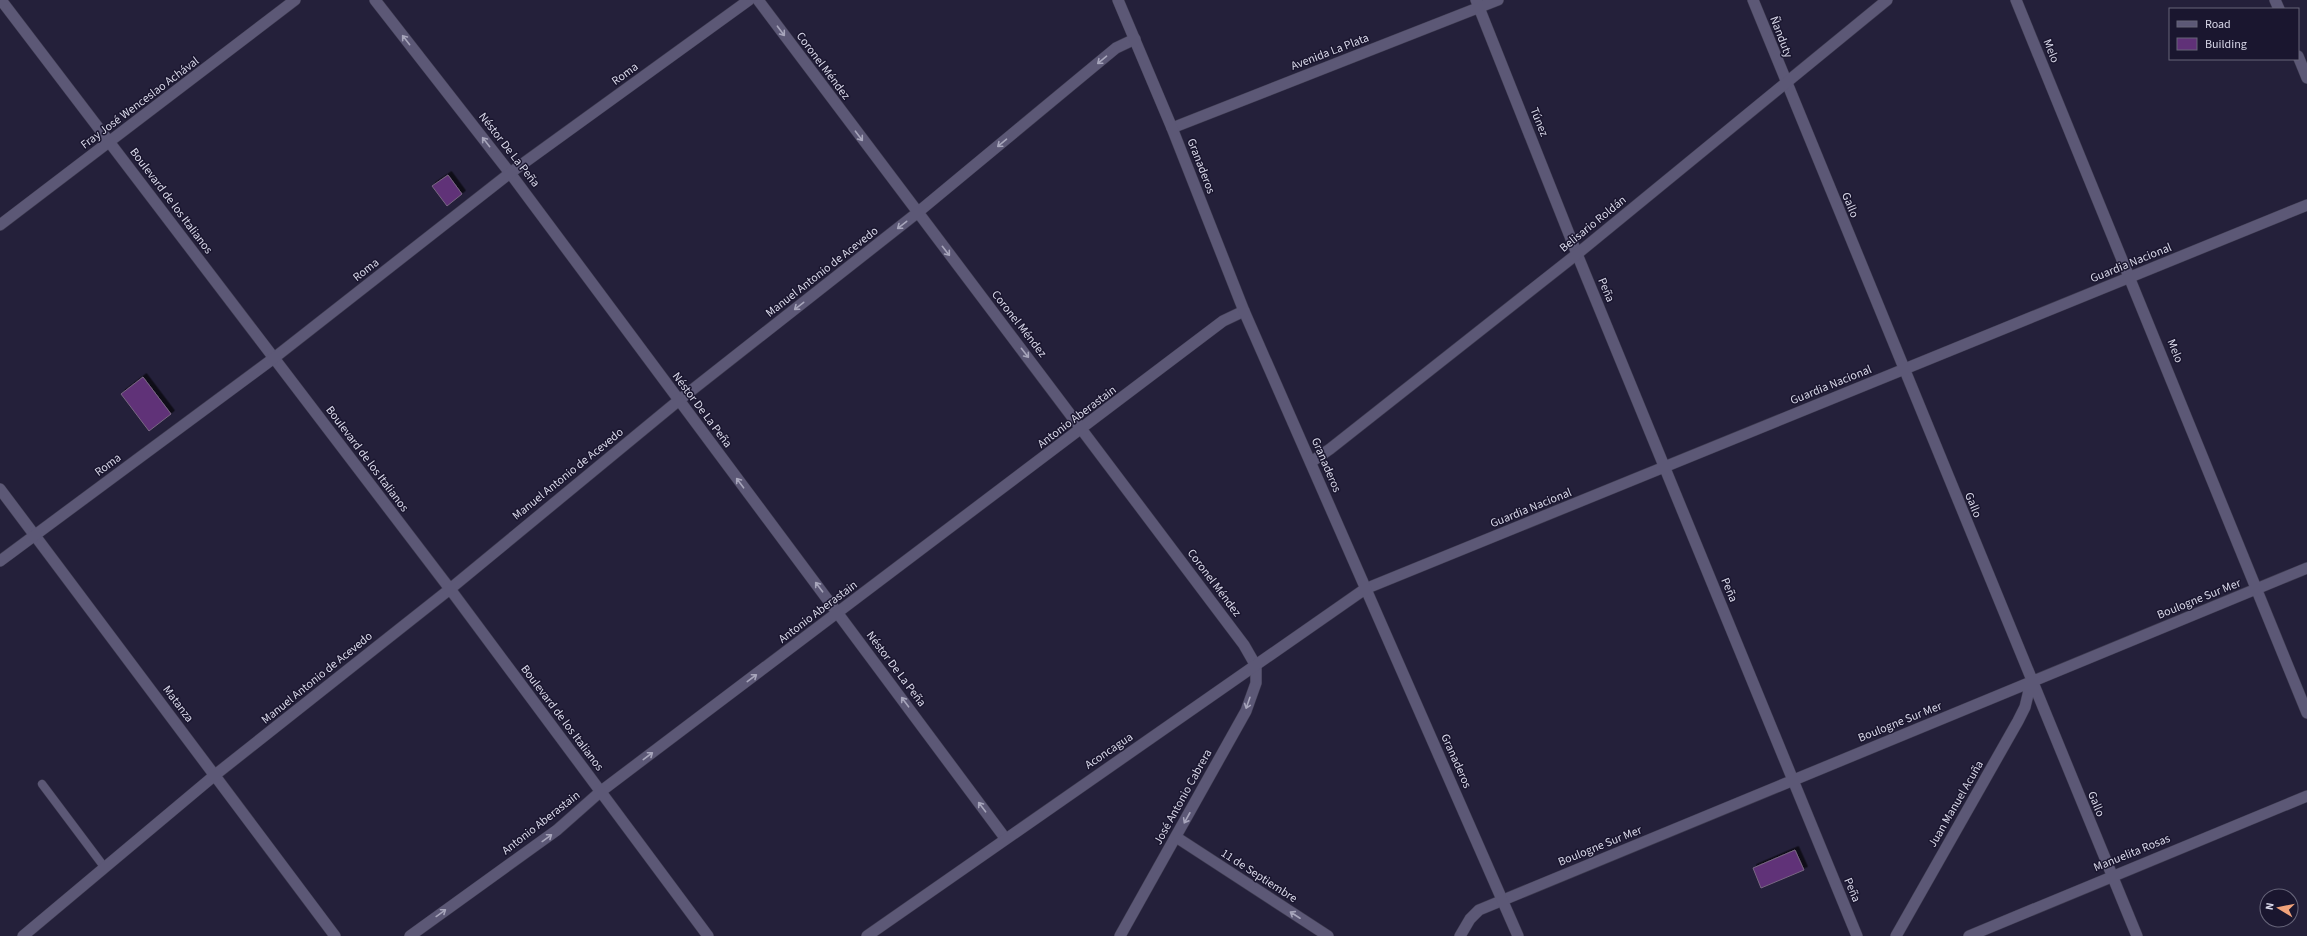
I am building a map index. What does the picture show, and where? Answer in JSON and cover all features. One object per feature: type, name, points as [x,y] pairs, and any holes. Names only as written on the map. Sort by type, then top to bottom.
[{"type":"street","name":"Boulevard de los Italianos","points":[[1,0],[450,589],[708,936]]},
{"type":"street","name":"Fray José Wenceslao Achával","points":[[0,226],[295,0]]},
{"type":"street","name":"Néstor De La Peña","points":[[375,0],[510,173],[678,401],[1005,838]]},
{"type":"street","name":"Roma","points":[[0,561],[274,358],[510,173],[749,0]]},
{"type":"street","name":"Coronel Méndez","points":[[758,0],[917,214],[1083,428],[1244,645],[1256,666]]},
{"type":"street","name":"Granaderos","points":[[1118,0],[1172,128],[1244,311],[1518,936]]},
{"type":"street","name":"Avenida La Plata","points":[[1172,128],[1478,4],[1498,0]]},
{"type":"street","name":"Ñanduty","points":[[1753,0],[1786,83]]},
{"type":"street","name":"Belisario Roldán","points":[[1311,462],[1330,449],[1576,254],[1887,0]]},
{"type":"street","name":"Melo","points":[[2016,0],[2131,278],[2307,713]]},
{"type":"street","name":"Túnez","points":[[1478,4],[1576,254]]},
{"type":"street","name":"Manuel Antonio de Acevedo","points":[[23,936],[215,775],[450,589],[678,401],[917,214],[1116,48],[1134,39]]},
{"type":"street","points":[[2299,58],[2307,78]]},
{"type":"street","name":"Gallo","points":[[1786,83],[2031,682],[2137,936]]},
{"type":"street","name":"Guardia Nacional","points":[[1365,589],[2307,205]]},
{"type":"street","name":"Peña","points":[[1576,254],[1857,936]]},
{"type":"street","name":"Antonio Aberastain","points":[[410,936],[557,830],[600,792],[1223,321],[1244,311]]},
{"type":"street","name":"Matanza","points":[[0,489],[335,936]]},
{"type":"street","name":"Boulogne Sur Mer","points":[[1460,936],[1470,919],[1479,910],[2307,568]]},
{"type":"street","name":"Aconcagua","points":[[867,936],[1005,838],[1256,666],[1365,589]]},
{"type":"street","name":"José Antonio Cabrera","points":[[1120,936],[1246,711],[1256,683],[1256,666]]},
{"type":"street","name":"Juan Manuel Acuña","points":[[1896,936],[2018,721],[2031,682]]},
{"type":"street","name":"Manuelita Rosas","points":[[1968,936],[2307,796]]},
{"type":"street","name":"11 de Septiembre","points":[[1176,837],[1328,936]]},
{"type":"lane","points":[[42,784],[105,868]]},
{"type":"building","points":[[448,175],[462,194],[447,206],[432,186]]},
{"type":"building","points":[[143,377],[171,414],[149,431],[121,394]]},
{"type":"building","points":[[1795,850],[1804,870],[1761,888],[1753,868]]}]
